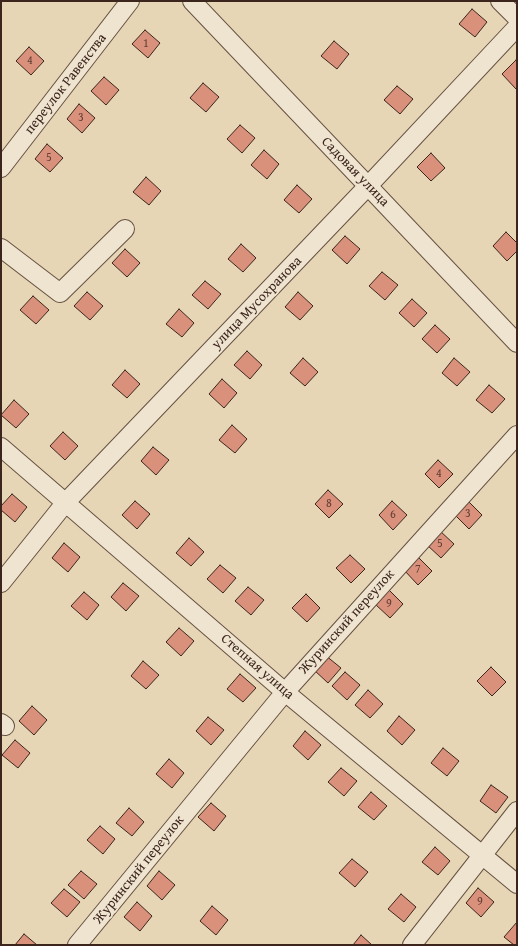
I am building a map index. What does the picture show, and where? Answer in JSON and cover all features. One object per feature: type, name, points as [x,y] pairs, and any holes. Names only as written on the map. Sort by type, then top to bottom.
[{"type":"street","name":"переулок Равенства","points":[[1,168],[130,1]]},
{"type":"street","name":"Садовая улица","points":[[192,1],[517,344]]},
{"type":"street","points":[[500,1],[517,18]]},
{"type":"street","name":"улица Мусохранова","points":[[1,583],[66,502],[368,186],[517,27]]},
{"type":"street","points":[[1,248],[60,293],[125,229]]},
{"type":"street","name":"Журинский переулок","points":[[78,945],[285,692],[517,435]]},
{"type":"street","name":"Степная улица","points":[[1,447],[285,692],[517,884]]},
{"type":"street","points":[[412,945],[517,811]]},
{"type":"building","points":[[472,9],[487,22],[475,37],[459,24]]},
{"type":"building","points":[[145,30],[160,43],[148,58],[132,44]]},
{"type":"building","points":[[334,41],[349,54],[337,69],[321,56]]},
{"type":"building","points":[[29,47],[44,61],[31,75],[16,61]]},
{"type":"building","points":[[516,60],[517,88],[516,89],[502,74]]},
{"type":"building","points":[[104,77],[119,90],[106,105],[91,91]]},
{"type":"building","points":[[203,83],[219,97],[206,112],[190,98]]},
{"type":"building","points":[[397,86],[413,99],[400,114],[384,100]]},
{"type":"building","points":[[79,104],[95,118],[82,133],[67,119]]},
{"type":"building","points":[[240,125],[255,138],[242,153],[227,139]]},
{"type":"building","points":[[47,144],[63,158],[50,172],[35,159]]},
{"type":"building","points":[[264,150],[279,164],[267,179],[251,165]]},
{"type":"building","points":[[431,153],[445,168],[431,181],[417,167]]},
{"type":"building","points":[[146,177],[161,191],[149,205],[133,192]]},
{"type":"building","points":[[297,185],[312,199],[299,213],[284,200]]},
{"type":"building","points":[[506,232],[517,243],[517,251],[507,261],[493,246]]},
{"type":"building","points":[[345,236],[360,249],[347,264],[332,250]]},
{"type":"building","points":[[241,244],[256,258],[243,272],[228,259]]},
{"type":"building","points":[[125,249],[140,263],[127,277],[112,263]]},
{"type":"building","points":[[382,272],[398,285],[385,300],[369,286]]},
{"type":"building","points":[[205,281],[221,294],[208,309],[192,295]]},
{"type":"building","points":[[87,292],[103,306],[90,320],[74,306]]},
{"type":"building","points":[[298,292],[313,306],[300,320],[285,307]]},
{"type":"building","points":[[33,296],[49,310],[36,324],[20,310]]},
{"type":"building","points":[[412,299],[427,313],[414,327],[399,313]]},
{"type":"building","points":[[179,309],[194,323],[182,337],[166,324]]},
{"type":"building","points":[[435,325],[450,339],[437,353],[422,339]]},
{"type":"building","points":[[247,351],[262,365],[250,379],[234,365]]},
{"type":"building","points":[[303,358],[318,372],[305,386],[290,373]]},
{"type":"building","points":[[454,358],[470,372],[457,386],[442,373]]},
{"type":"building","points":[[125,370],[140,384],[127,398],[112,385]]},
{"type":"building","points":[[222,379],[237,393],[224,408],[209,394]]},
{"type":"building","points":[[489,385],[505,399],[492,413],[476,400]]},
{"type":"building","points":[[14,400],[29,414],[16,428],[1,415]]},
{"type":"building","points":[[232,425],[247,439],[235,453],[219,440]]},
{"type":"building","points":[[63,432],[78,446],[65,460],[50,446]]},
{"type":"building","points":[[153,447],[169,460],[156,475],[141,461]]},
{"type":"building","points":[[438,460],[453,474],[439,488],[425,474]]},
{"type":"building","points":[[328,490],[343,504],[329,518],[315,504]]},
{"type":"building","points":[[12,494],[27,507],[15,522],[1,510],[1,506]]},
{"type":"building","points":[[467,500],[482,515],[469,529],[454,514]]},
{"type":"building","points":[[135,501],[150,514],[137,529],[122,515]]},
{"type":"building","points":[[392,501],[407,515],[393,530],[379,515]]},
{"type":"building","points":[[439,530],[454,544],[441,558],[426,544]]},
{"type":"building","points":[[189,538],[204,552],[191,566],[176,553]]},
{"type":"building","points":[[64,543],[80,557],[68,572],[52,558]]},
{"type":"building","points":[[350,555],[365,569],[351,583],[336,568]]},
{"type":"building","points":[[417,556],[432,571],[418,585],[404,570]]},
{"type":"building","points":[[220,565],[236,578],[223,593],[207,579]]},
{"type":"building","points":[[123,583],[139,596],[126,611],[111,597]]},
{"type":"building","points":[[248,587],[264,600],[251,615],[235,601]]},
{"type":"building","points":[[389,590],[403,604],[390,618],[375,604]]},
{"type":"building","points":[[84,592],[99,605],[87,620],[71,606]]},
{"type":"building","points":[[306,594],[320,608],[307,622],[292,608]]},
{"type":"building","points":[[179,628],[194,641],[181,656],[166,642]]},
{"type":"building","points":[[325,655],[341,668],[328,683],[313,669]]},
{"type":"building","points":[[143,661],[159,675],[146,689],[131,676]]},
{"type":"building","points":[[491,667],[506,682],[492,696],[477,681]]},
{"type":"building","points":[[345,672],[360,685],[347,700],[332,686]]},
{"type":"building","points":[[240,674],[256,688],[243,702],[227,689]]},
{"type":"building","points":[[368,690],[383,704],[370,718],[355,705]]},
{"type":"building","points":[[32,706],[47,720],[34,735],[19,721]]},
{"type":"building","points":[[399,716],[415,730],[402,745],[387,731]]},
{"type":"building","points":[[208,717],[224,730],[211,745],[196,731]]},
{"type":"building","points":[[305,731],[321,745],[308,760],[293,746]]},
{"type":"building","points":[[15,740],[30,753],[18,768],[2,755]]},
{"type":"building","points":[[443,748],[459,761],[447,776],[431,763]]},
{"type":"building","points":[[169,759],[184,773],[172,788],[156,774]]},
{"type":"building","points":[[341,768],[357,781],[344,796],[328,782]]},
{"type":"building","points":[[491,785],[508,797],[496,813],[480,801]]},
{"type":"building","points":[[371,792],[387,806],[374,820],[358,807]]},
{"type":"building","points":[[211,803],[226,816],[214,831],[198,817]]},
{"type":"building","points":[[129,808],[144,822],[132,836],[116,823]]},
{"type":"building","points":[[100,826],[115,839],[103,854],[87,840]]},
{"type":"building","points":[[435,847],[450,861],[438,875],[422,862]]},
{"type":"building","points":[[352,859],[368,872],[355,887],[339,873]]},
{"type":"building","points":[[81,871],[97,884],[84,899],[68,885]]},
{"type":"building","points":[[159,871],[175,885],[162,900],[147,886]]},
{"type":"building","points":[[478,888],[494,902],[481,917],[466,903]]},
{"type":"building","points":[[64,889],[80,902],[67,917],[51,903]]},
{"type":"building","points":[[401,894],[416,907],[404,922],[388,909]]},
{"type":"building","points":[[137,902],[152,916],[140,931],[124,917]]},
{"type":"building","points":[[212,906],[228,920],[216,935],[200,921]]},
{"type":"building","points":[[517,922],[517,945],[514,945],[504,937]]},
{"type":"building","points":[[24,934],[37,945],[15,945]]},
{"type":"building","points":[[361,935],[372,945],[353,945]]}]
